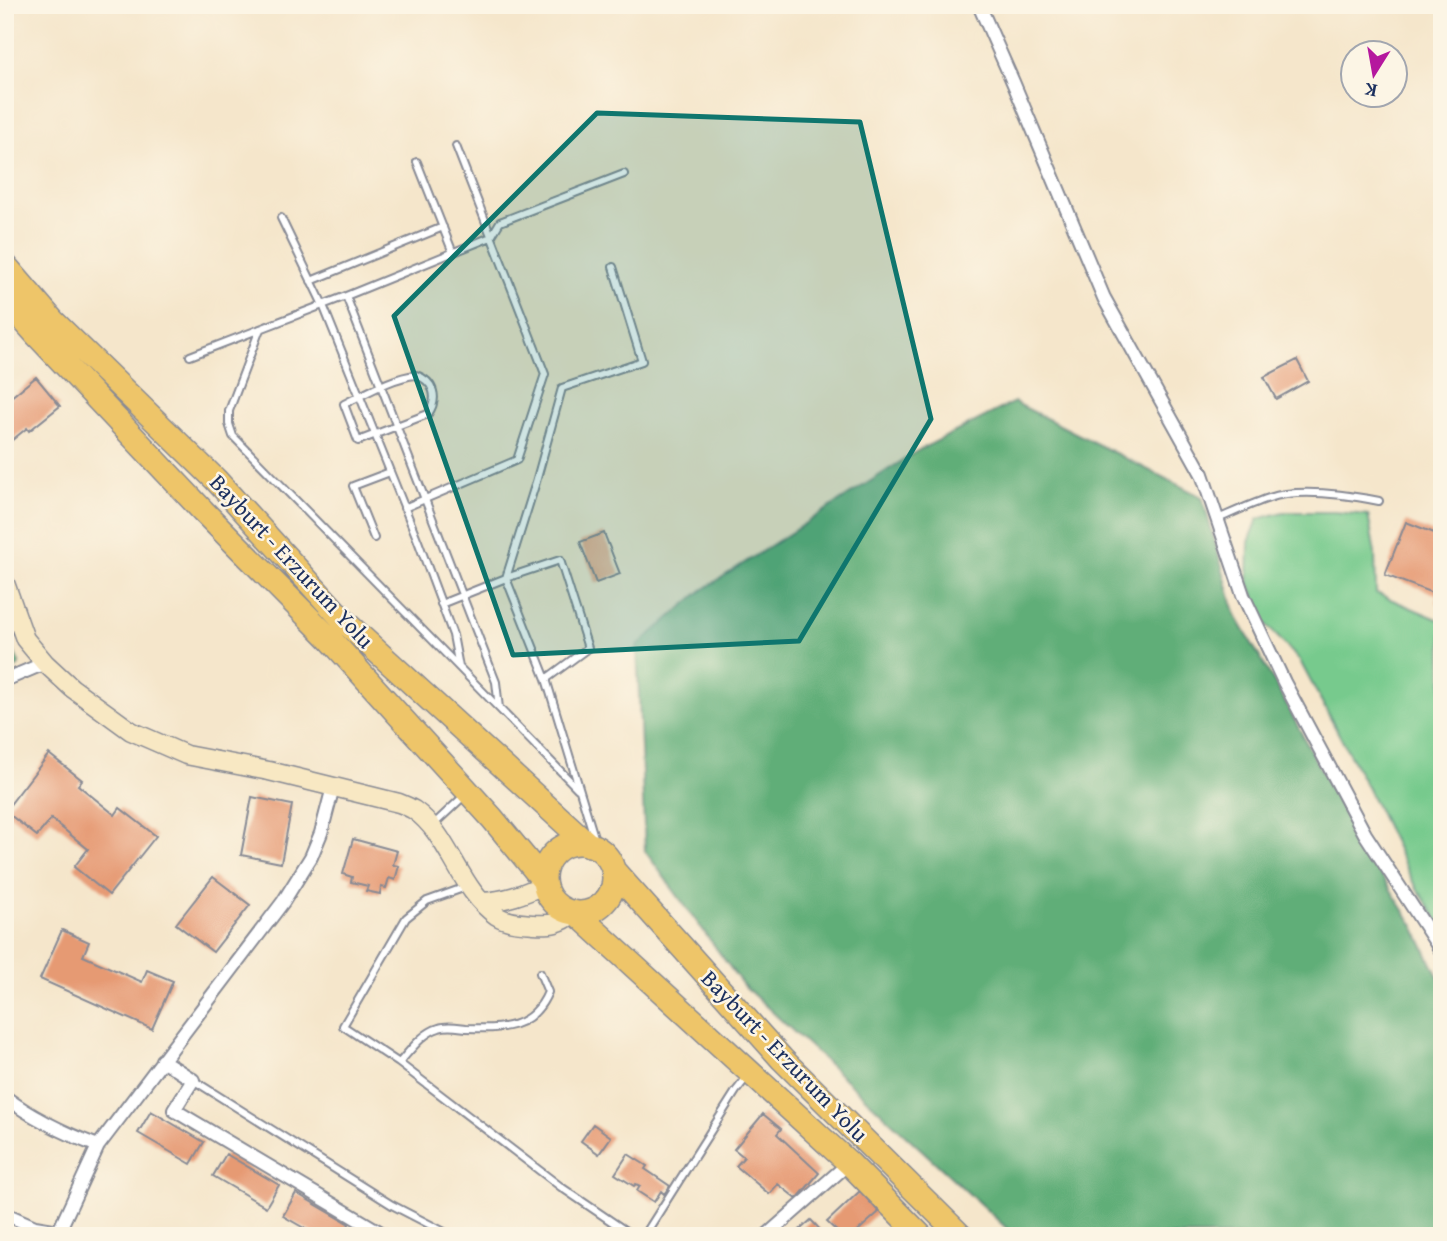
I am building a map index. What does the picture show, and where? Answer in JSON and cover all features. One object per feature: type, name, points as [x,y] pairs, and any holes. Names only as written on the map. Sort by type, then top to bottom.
[{"type":"highway","name":"Bayburt - Erzurum Yolu","points":[[5,265],[53,321],[216,480],[346,622],[605,855],[614,871],[782,1059],[961,1236]]},
{"type":"highway","name":"Bayburt - Erzurum Yolu","points":[[10,310],[330,639],[545,882],[551,899],[558,906],[575,913],[849,1163],[921,1236]]},
{"type":"highway","points":[[545,882],[548,862],[561,848],[580,843],[594,847]]},
{"type":"highway","points":[[575,913],[594,910],[608,898],[614,871]]},
{"type":"street","points":[[979,5],[1104,298],[1202,474],[1243,595],[1284,682],[1364,834],[1442,952]]},
{"type":"street","points":[[5,583],[25,639],[45,663],[72,688],[131,731],[186,755],[269,771],[399,803],[414,810],[430,828],[442,842],[468,886],[498,917],[517,923],[555,924],[575,913]]},
{"type":"street","points":[[5,680],[45,663]]},
{"type":"street","points":[[10,1216],[35,1227],[59,1231],[98,1146],[282,902],[303,870],[321,833],[333,787]]},
{"type":"street","points":[[482,902],[516,897],[545,882]]},
{"type":"street","points":[[162,1060],[193,1080],[174,1110],[386,1236]]},
{"type":"street","points":[[5,1097],[34,1118],[98,1146]]},
{"type":"street","points":[[766,1236],[849,1163]]},
{"type":"lane","points":[[404,508],[517,460],[545,374],[456,146]]},
{"type":"lane","points":[[417,162],[453,253]]},
{"type":"lane","points":[[190,356],[453,253],[491,237],[500,222],[624,174]]},
{"type":"lane","points":[[281,218],[323,305],[375,434],[442,604],[453,635],[460,669]]},
{"type":"lane","points":[[311,281],[443,227]]},
{"type":"lane","points":[[594,847],[546,679],[506,578],[562,388],[642,361],[613,267]]},
{"type":"lane","points":[[346,296],[496,682],[499,708]]},
{"type":"lane","points":[[260,329],[229,411],[233,436],[579,791]]},
{"type":"lane","points":[[416,375],[426,380],[433,389],[434,405],[428,414],[358,441],[344,404],[381,386],[416,375]]},
{"type":"lane","points":[[374,538],[353,486],[390,472]]},
{"type":"lane","points":[[1217,519],[1271,497],[1313,494],[1379,501]]},
{"type":"lane","points":[[442,604],[560,559],[588,648],[546,679]]},
{"type":"lane","points":[[430,828],[468,792]]},
{"type":"lane","points":[[468,886],[427,901],[406,918],[343,1026],[399,1063],[561,1187],[633,1236]]},
{"type":"lane","points":[[399,1063],[428,1033],[441,1027],[507,1028],[519,1024],[543,1004],[548,992],[540,973]]},
{"type":"lane","points":[[644,1236],[750,1073]]},
{"type":"lane","points":[[193,1080],[392,1205],[453,1236]]},
{"type":"highlighted area","points":[[597,113],[860,122],[931,419],[799,641],[513,655],[394,316]]},
{"type":"green space","points":[[1014,402],[1202,497],[1236,616],[1281,694],[1350,826],[1414,926],[1442,985],[1442,1236],[1015,1236],[743,985],[645,851],[637,646],[701,591],[917,451]]},
{"type":"green space","points":[[1283,512],[1368,515],[1375,553],[1376,593],[1442,621],[1442,927],[1413,882],[1368,789],[1300,661],[1263,621],[1248,580],[1249,542],[1258,519]]},
{"type":"green space","points":[[5,634],[19,663],[5,672]]},
{"type":"building","points":[[1297,360],[1308,381],[1276,399],[1264,377]]},
{"type":"building","points":[[36,377],[60,406],[5,446],[5,402]]},
{"type":"building","points":[[1406,522],[1442,536],[1442,610],[1436,601],[1438,595],[1385,575]]},
{"type":"building","points":[[604,533],[620,574],[596,583],[580,542]]},
{"type":"building","points":[[49,754],[82,780],[78,785],[115,815],[120,808],[156,836],[109,895],[74,867],[88,849],[51,819],[37,836],[5,811]]},
{"type":"building","points":[[252,797],[292,805],[281,863],[241,855]]},
{"type":"building","points":[[353,839],[397,851],[393,865],[399,866],[395,880],[389,878],[386,888],[381,887],[380,894],[366,891],[368,886],[351,882],[352,877],[343,874]]},
{"type":"building","points":[[213,877],[250,905],[213,952],[176,924]]},
{"type":"building","points":[[62,930],[89,942],[83,956],[142,982],[147,970],[173,981],[152,1029],[40,979]]},
{"type":"building","points":[[151,1111],[204,1142],[191,1164],[138,1133]]},
{"type":"building","points":[[763,1114],[781,1129],[777,1134],[819,1173],[797,1199],[778,1184],[769,1194],[736,1166],[744,1157],[734,1149]]},
{"type":"building","points":[[593,1124],[611,1137],[599,1154],[581,1141]]},
{"type":"building","points":[[226,1154],[279,1185],[266,1207],[213,1176]]},
{"type":"building","points":[[628,1154],[670,1186],[664,1194],[661,1191],[654,1202],[637,1191],[640,1186],[634,1186],[615,1174]]},
{"type":"building","points":[[860,1191],[879,1212],[852,1236],[842,1236],[827,1222]]},
{"type":"building","points":[[296,1193],[349,1224],[342,1236],[318,1236],[283,1216]]},
{"type":"building","points":[[811,1220],[826,1236],[793,1236]]}]
